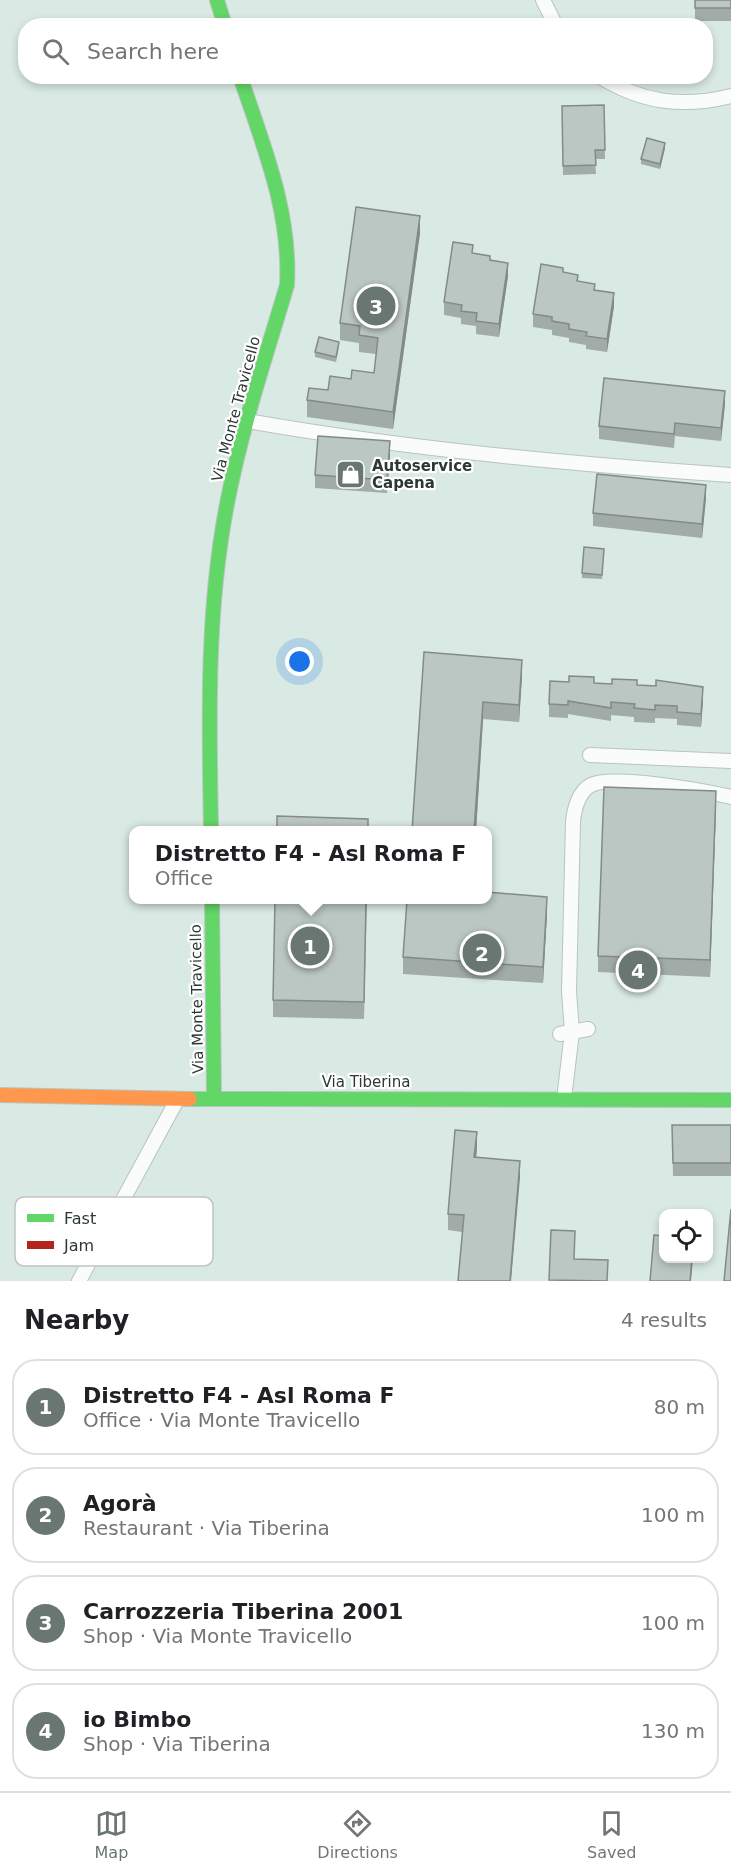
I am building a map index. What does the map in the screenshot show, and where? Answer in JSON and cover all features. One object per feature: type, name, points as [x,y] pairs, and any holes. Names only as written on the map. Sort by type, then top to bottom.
[{"type":"street","points":[[217,0],[223,18]]},
{"type":"street","name":"Via Monte Travicello","points":[[211,826],[210,668],[214,607],[237,456],[287,285],[290,262],[280,208],[242,84]]},
{"type":"street","name":"Via Monte Travicello","points":[[212,904],[214,1099]]},
{"type":"street","name":"Via Tiberina","points":[[0,1095],[214,1099],[731,1100]]},
{"type":"lane","points":[[543,0],[552,18]]},
{"type":"lane","points":[[612,84],[627,93],[661,102],[697,103],[731,96]]},
{"type":"lane","points":[[248,421],[460,450],[731,475]]},
{"type":"lane","points":[[590,755],[731,760]]},
{"type":"lane","points":[[564,1100],[573,822],[574,812],[581,796],[591,785],[604,782],[663,786],[731,797]]},
{"type":"lane","points":[[566,1033],[588,1029]]},
{"type":"lane","points":[[124,1197],[178,1098]]},
{"type":"lane","points":[[79,1281],[87,1266]]},
{"type":"building","points":[[695,0],[731,0],[731,8],[695,8]]},
{"type":"building","points":[[604,105],[605,150],[595,150],[596,165],[563,166],[562,106]]},
{"type":"building","points":[[647,138],[665,143],[660,164],[641,159]]},
{"type":"building","points":[[356,207],[420,216],[393,412],[307,400],[309,388],[328,390],[330,376],[351,379],[352,370],[374,373],[378,338],[359,335],[360,326],[340,323]]},
{"type":"building","points":[[453,242],[473,245],[472,253],[490,256],[490,260],[508,263],[499,324],[476,321],[477,313],[461,311],[462,305],[444,302]]},
{"type":"building","points":[[541,264],[563,268],[563,272],[578,275],[577,281],[595,284],[594,290],[614,293],[607,339],[586,336],[587,332],[569,329],[569,324],[552,321],[552,317],[533,314]]},
{"type":"building","points":[[319,337],[339,342],[336,357],[315,352]]},
{"type":"building","points":[[604,378],[725,391],[721,428],[675,423],[674,434],[599,426]]},
{"type":"building","points":[[318,436],[390,441],[387,480],[315,475]]},
{"type":"building","points":[[597,474],[706,485],[702,524],[593,513]]},
{"type":"building","points":[[584,547],[604,549],[602,575],[582,573]]},
{"type":"building","points":[[424,652],[522,660],[519,705],[483,702],[474,826],[412,826]]},
{"type":"building","points":[[569,676],[594,677],[594,683],[612,684],[612,679],[637,680],[637,685],[656,686],[656,680],[703,687],[701,714],[677,712],[677,706],[655,705],[655,710],[634,708],[635,704],[611,702],[611,708],[568,701],[568,705],[549,704],[550,681],[569,682]]},
{"type":"building","points":[[604,787],[716,791],[710,960],[598,956]]},
{"type":"building","points":[[277,816],[368,819],[368,826],[277,826]]},
{"type":"building","points":[[492,892],[547,897],[543,967],[403,957],[407,904],[492,904]]},
{"type":"building","points":[[275,904],[366,904],[364,1002],[273,1000]]},
{"type":"building","points":[[672,1125],[731,1125],[731,1163],[673,1163]]},
{"type":"building","points":[[455,1130],[477,1132],[474,1157],[520,1161],[510,1281],[458,1281],[464,1215],[448,1214]]},
{"type":"building","points":[[731,1209],[731,1281],[724,1281]]},
{"type":"building","points":[[551,1230],[575,1231],[574,1259],[608,1260],[607,1281],[549,1280]]},
{"type":"building","points":[[654,1235],[659,1236],[659,1263],[692,1263],[690,1281],[650,1281]]},
{"type":"traffic: fast","points":[[217,0],[223,18]]},
{"type":"traffic: fast","points":[[211,826],[210,664],[221,540],[240,445],[287,285],[285,231],[280,205],[266,153],[243,84]]},
{"type":"traffic: fast","points":[[212,904],[214,1099]]},
{"type":"traffic: fast","points":[[190,1099],[731,1100]]},
{"type":"traffic: slow","points":[[0,1095],[190,1099]]},
{"type":"place","name":"Carrozzeria Tiberina 2001","points":[[376,306]]},
{"type":"place","name":"Autoservice Capena","points":[[351,475]]},
{"type":"place","name":"Distretto F4 - Asl Roma F","points":[[310,946]]},
{"type":"place","name":"Agorà","points":[[482,953]]},
{"type":"place","name":"io Bimbo","points":[[638,970]]}]
